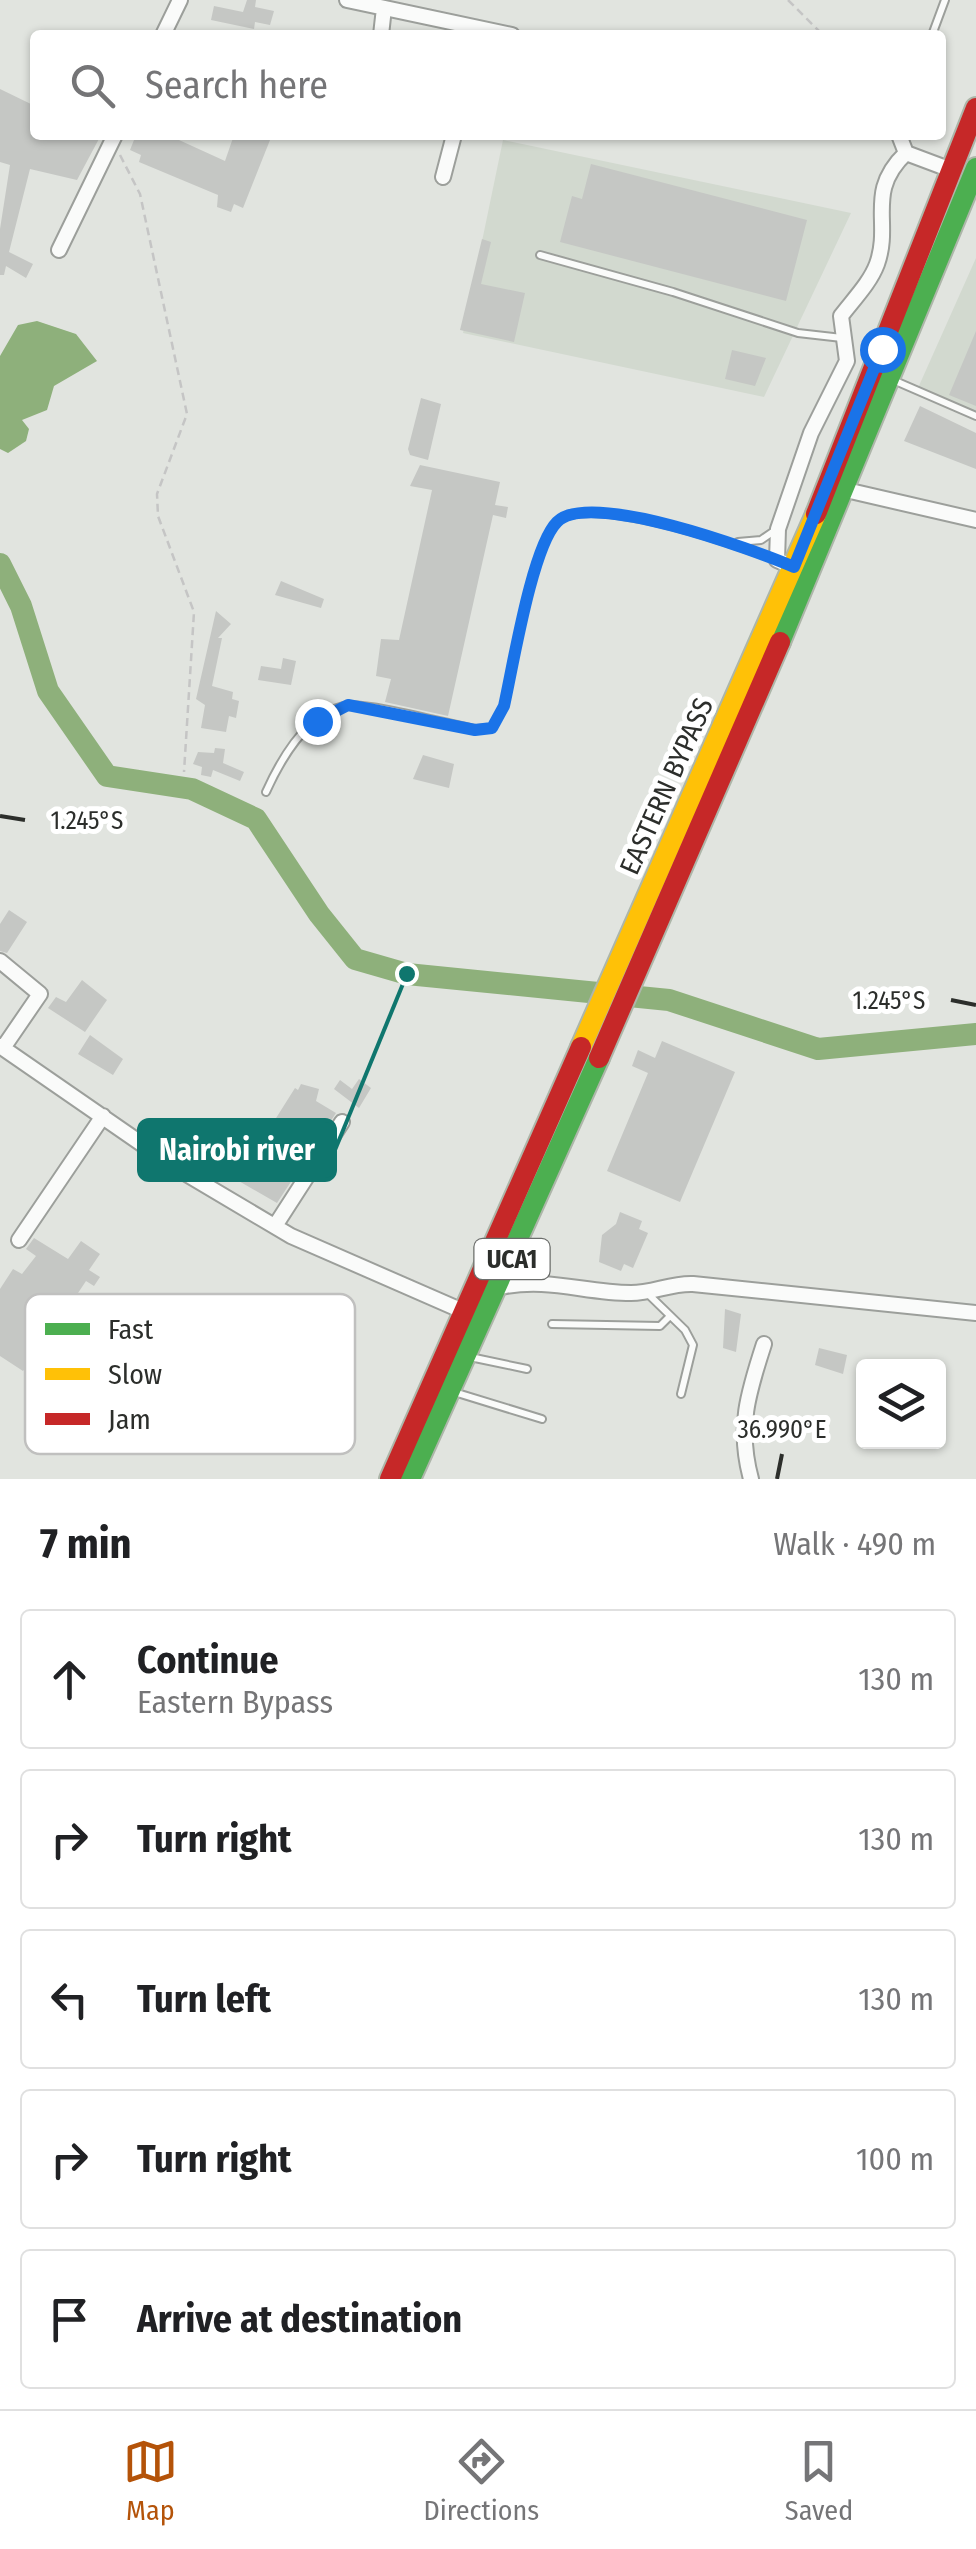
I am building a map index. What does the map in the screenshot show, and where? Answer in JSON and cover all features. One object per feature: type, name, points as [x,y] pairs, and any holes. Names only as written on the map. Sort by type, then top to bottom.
[{"type":"main road","name":"EASTERN BYPASS","points":[[416,1477],[607,1036],[630,959],[785,564],[954,171],[976,108]]},
{"type":"main road","name":"EASTERN BYPASS","points":[[390,1479],[585,1039],[630,959],[846,490],[976,168]]},
{"type":"street","points":[[165,30],[180,0]]},
{"type":"street","points":[[347,0],[488,30]]},
{"type":"street","points":[[381,30],[384,8]]},
{"type":"street","points":[[443,177],[453,140]]},
{"type":"street","points":[[902,140],[906,153]]},
{"type":"street","points":[[58,250],[116,142]]},
{"type":"street","points":[[906,153],[954,171]]},
{"type":"street","points":[[785,564],[778,529],[811,433],[847,361],[841,316],[877,264],[882,189],[892,166],[906,153]]},
{"type":"street","points":[[846,490],[976,520]]},
{"type":"street","points":[[0,960],[40,994],[1,1047],[178,1170],[274,1226],[465,1312]]},
{"type":"street","points":[[19,1240],[103,1116]]},
{"type":"street","points":[[274,1226],[342,1122]]},
{"type":"street","points":[[500,1287],[534,1280],[646,1291],[665,1283],[693,1284],[976,1313]]},
{"type":"street","points":[[751,1479],[742,1442],[742,1410],[764,1344]]},
{"type":"lane","points":[[934,30],[945,0]]},
{"type":"lane","points":[[540,255],[673,292],[798,333],[843,338]]},
{"type":"lane","points":[[892,380],[976,416]]},
{"type":"lane","points":[[266,792],[281,758],[317,721],[339,707],[359,707],[475,730],[492,728],[504,706],[540,552],[555,523],[568,514],[598,511],[732,542],[785,564]]},
{"type":"lane","points":[[732,542],[761,540],[778,529]]},
{"type":"lane","points":[[646,1291],[685,1330],[693,1345],[681,1394]]},
{"type":"lane","points":[[552,1324],[660,1326],[669,1317]]},
{"type":"lane","points":[[468,1356],[527,1369]]},
{"type":"lane","points":[[453,1392],[542,1419]]},
{"type":"path","points":[[788,0],[819,30]]},
{"type":"path","points":[[116,142],[140,194],[186,414],[157,494],[158,516],[194,612],[184,772]]},
{"type":"shaded area","points":[[503,140],[851,213],[764,397],[463,333]]},
{"type":"shaded area","points":[[976,258],[976,413],[918,388]]},
{"type":"shaded area","points":[[37,321],[76,334],[97,361],[54,386],[47,410],[22,420],[29,429],[26,441],[8,453],[0,449],[0,356],[18,325]]},
{"type":"building","points":[[247,0],[256,0],[255,7],[274,11],[270,25],[255,22],[254,29],[211,20],[214,6],[243,12]]},
{"type":"building","points":[[0,89],[30,104],[30,140],[98,140],[77,180],[30,169],[9,252],[33,264],[26,278],[6,266],[4,275],[0,275],[0,229],[10,165],[0,162]]},
{"type":"building","points":[[134,140],[179,140],[225,161],[232,140],[270,140],[243,208],[234,204],[231,212],[217,207],[218,195],[139,162],[141,155],[130,150]]},
{"type":"building","points":[[591,164],[807,220],[786,301],[560,242],[572,196],[582,199]]},
{"type":"building","points":[[482,239],[491,242],[481,284],[525,293],[514,342],[460,330]]},
{"type":"building","points":[[976,331],[976,406],[949,395]]},
{"type":"building","points":[[732,350],[766,358],[755,386],[725,379]]},
{"type":"building","points":[[421,398],[441,404],[428,460],[410,455],[408,449]]},
{"type":"building","points":[[920,406],[976,433],[976,469],[904,441]]},
{"type":"building","points":[[420,465],[500,482],[495,505],[508,507],[506,518],[493,515],[448,716],[385,702],[391,679],[376,676],[381,639],[399,640],[432,490],[410,486]]},
{"type":"building","points":[[281,581],[324,599],[321,608],[275,595]]},
{"type":"building","points":[[216,611],[231,624],[218,638],[222,638],[212,686],[233,692],[232,699],[239,701],[236,718],[229,716],[226,732],[201,728],[205,705],[196,699]]},
{"type":"building","points":[[283,658],[296,661],[291,685],[258,680],[261,666],[281,669]]},
{"type":"building","points":[[215,748],[225,749],[223,763],[244,772],[240,781],[213,770],[211,777],[201,775],[202,767],[193,764],[198,752],[214,753]]},
{"type":"building","points":[[423,755],[454,764],[449,788],[413,779]]},
{"type":"building","points":[[9,910],[27,922],[7,953],[0,951],[0,924]]},
{"type":"building","points":[[82,980],[107,1000],[85,1032],[48,1008],[56,997],[66,1002]]},
{"type":"building","points":[[90,1035],[123,1059],[113,1075],[78,1054]]},
{"type":"building","points":[[662,1041],[735,1072],[680,1202],[607,1171],[648,1073],[632,1066],[638,1050],[655,1058]]},
{"type":"building","points":[[359,1079],[371,1088],[359,1108],[334,1089],[340,1080],[352,1089]]},
{"type":"building","points":[[301,1084],[319,1089],[316,1101],[336,1113],[277,1203],[237,1180]]},
{"type":"building","points":[[620,1212],[642,1221],[639,1229],[648,1233],[633,1268],[624,1264],[621,1271],[599,1262],[602,1235],[616,1224]]},
{"type":"building","points":[[34,1238],[68,1259],[81,1241],[100,1254],[89,1270],[100,1277],[94,1286],[86,1281],[77,1294],[25,1294],[23,1371],[0,1356],[0,1289],[13,1269],[22,1274],[36,1256],[26,1249]]},
{"type":"building","points":[[725,1309],[741,1314],[736,1352],[723,1348]]},
{"type":"building","points":[[819,1348],[847,1355],[843,1374],[815,1365]]},
{"type":"waterway","points":[[0,564],[21,606],[48,691],[107,776],[192,789],[256,819],[319,914],[355,959],[407,974],[669,1000],[818,1049],[976,1034]]},
{"type":"traffic: fast","points":[[780,642],[976,168]]},
{"type":"traffic: fast","points":[[410,1479],[599,1058]]},
{"type":"traffic: slow","points":[[581,1047],[816,514]]},
{"type":"traffic: jam","points":[[816,514],[976,108]]},
{"type":"traffic: jam","points":[[599,1058],[780,642]]},
{"type":"traffic: jam","points":[[390,1479],[581,1047]]},
{"type":"place","name":"Nairobi river","points":[[407,974]]},
{"type":"route","points":[[317,721],[348,705],[475,730],[492,728],[504,706],[540,552],[555,523],[568,514],[598,511],[732,542],[794,567],[882,349]]}]
